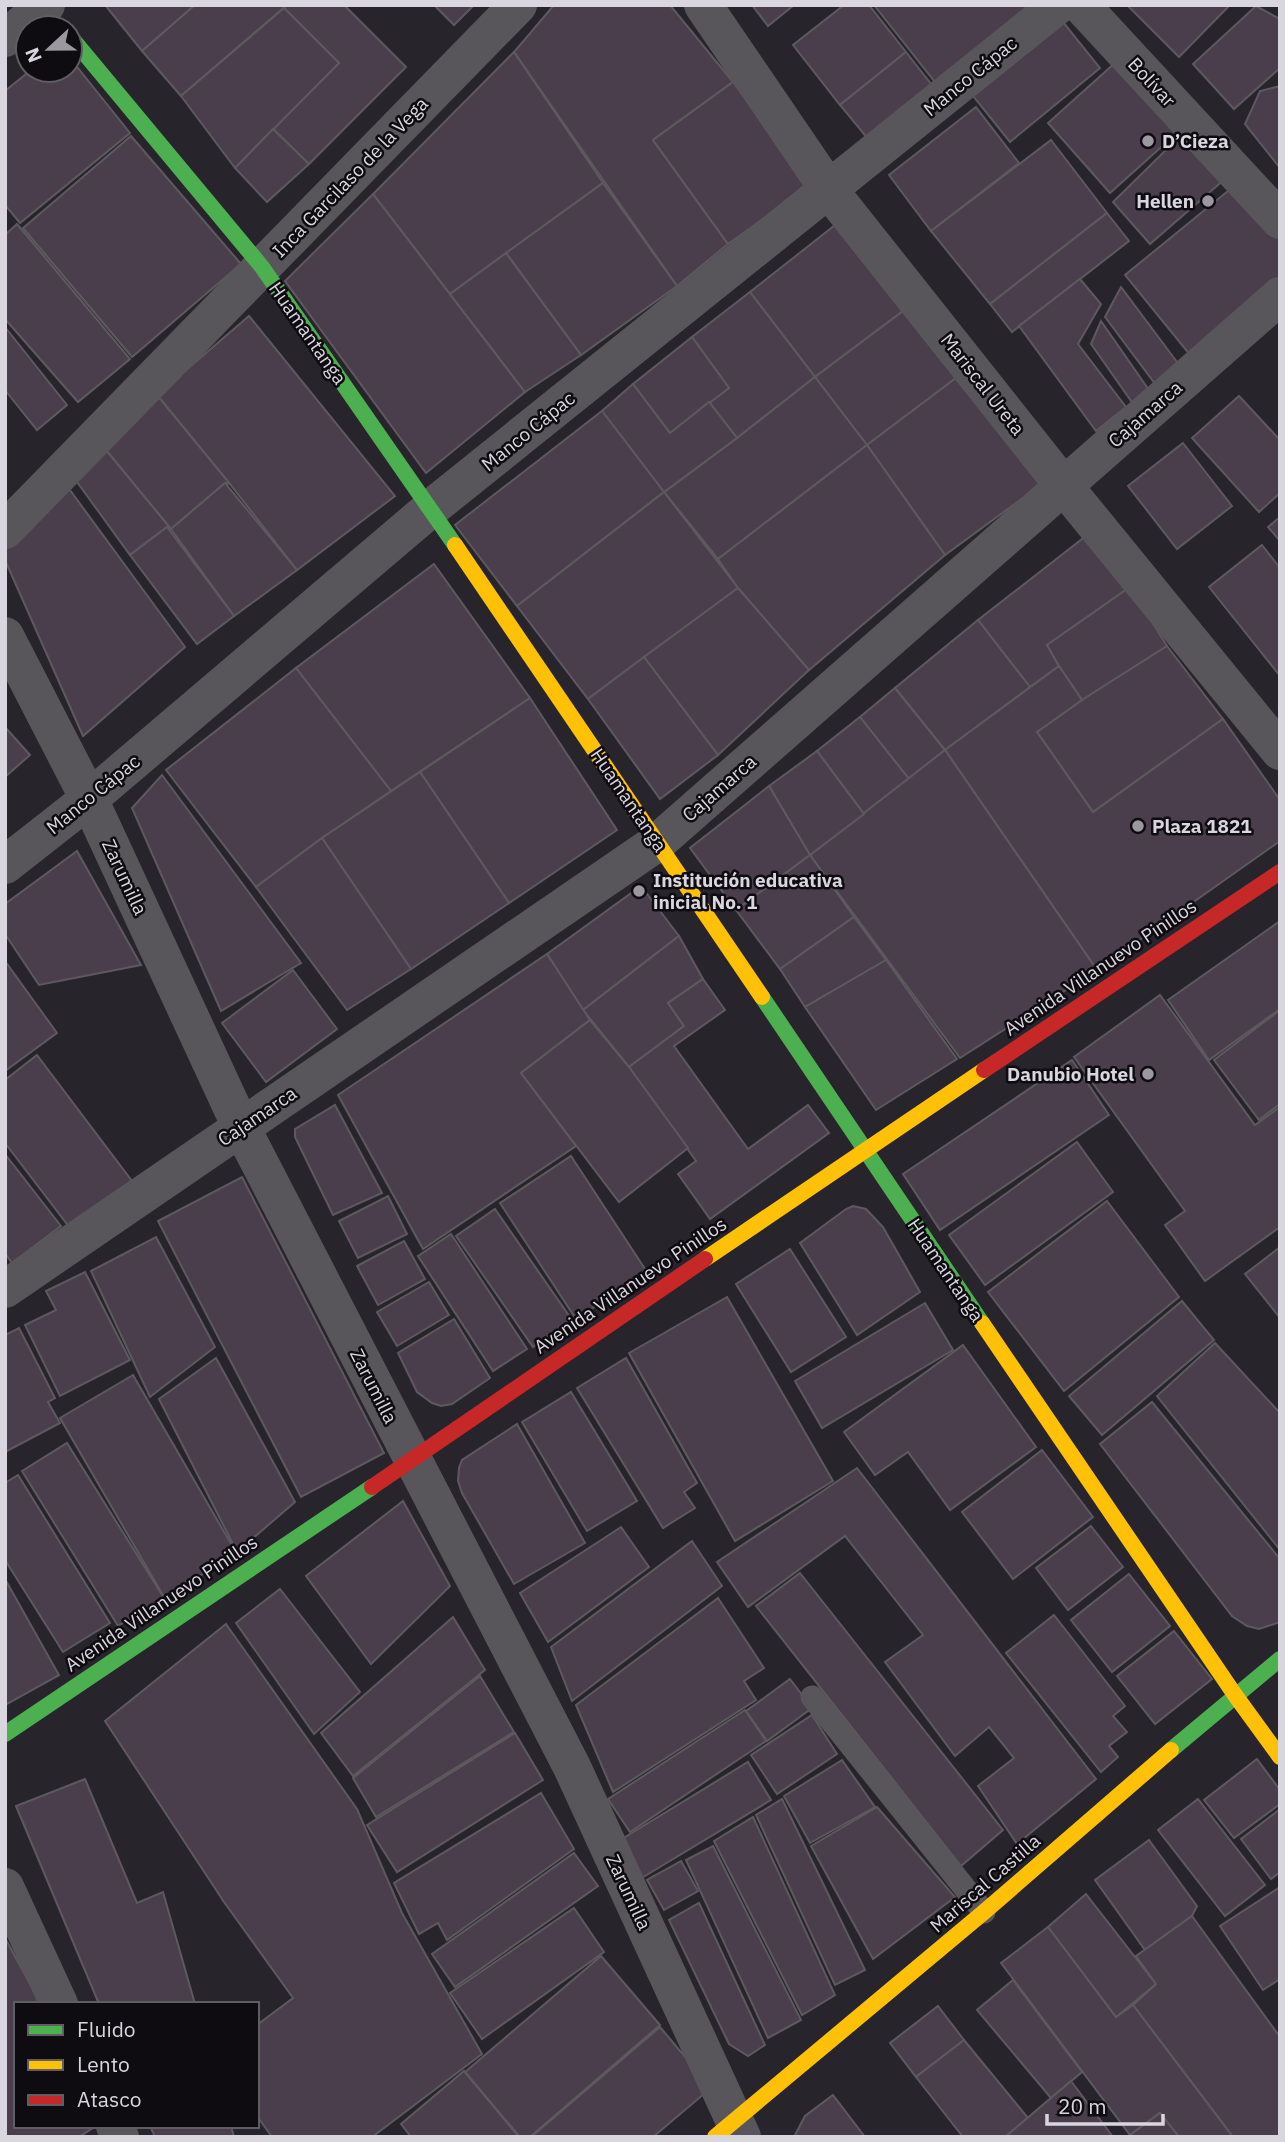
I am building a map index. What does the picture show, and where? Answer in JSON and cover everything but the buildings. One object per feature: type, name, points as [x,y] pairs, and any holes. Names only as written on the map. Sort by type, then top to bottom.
[{"type":"street","name":"Inca Garcilaso de la Vega","points":[[5,530],[518,5]]},
{"type":"street","name":"Mariscal Ureta","points":[[703,5],[829,190],[1063,485],[1280,751]]},
{"type":"street","name":"Manco Cápac","points":[[5,865],[89,799],[430,509],[1058,5]]},
{"type":"street","name":"Bolívar","points":[[1081,5],[1280,220]]},
{"type":"street","points":[[5,38],[46,6]]},
{"type":"street","name":"Huamantanga","points":[[84,53],[262,267],[658,842],[864,1150],[1280,1757]]},
{"type":"street","name":"Cajamarca","points":[[5,1289],[658,842],[1280,296]]},
{"type":"street","name":"Zarumilla","points":[[5,636],[89,799],[241,1127],[572,1767],[730,2131]]},
{"type":"street","name":"Avenida Villanuevo Pinillos","points":[[5,1734],[412,1460],[864,1150],[1280,872]]},
{"type":"street","name":"Mariscal Castilla","points":[[730,2131],[1280,1659]]},
{"type":"street","points":[[5,1887],[58,2002]]},
{"type":"lane","points":[[812,1698],[984,1912]]},
{"type":"traffic: fast","points":[[84,53],[262,267],[455,545]]},
{"type":"traffic: fast","points":[[762,997],[982,1323]]},
{"type":"traffic: fast","points":[[5,1734],[372,1487]]},
{"type":"traffic: fast","points":[[1171,1750],[1280,1659]]},
{"type":"traffic: slow","points":[[455,545],[762,997]]},
{"type":"traffic: slow","points":[[705,1259],[984,1070]]},
{"type":"traffic: slow","points":[[982,1323],[1280,1757]]},
{"type":"traffic: slow","points":[[715,2137],[984,1912],[1171,1750]]},
{"type":"traffic: jam","points":[[984,1070],[1280,872]]},
{"type":"traffic: jam","points":[[372,1487],[705,1259]]},
{"type":"place","name":"D’Cieza","points":[[1148,141]]},
{"type":"place","name":"Hellen","points":[[1208,201]]},
{"type":"place","name":"Plaza 1821","points":[[1138,826]]},
{"type":"place","name":"Institución educativa inicial No. 1","points":[[639,891]]},
{"type":"place","name":"Danubio Hotel","points":[[1148,1074]]}]
